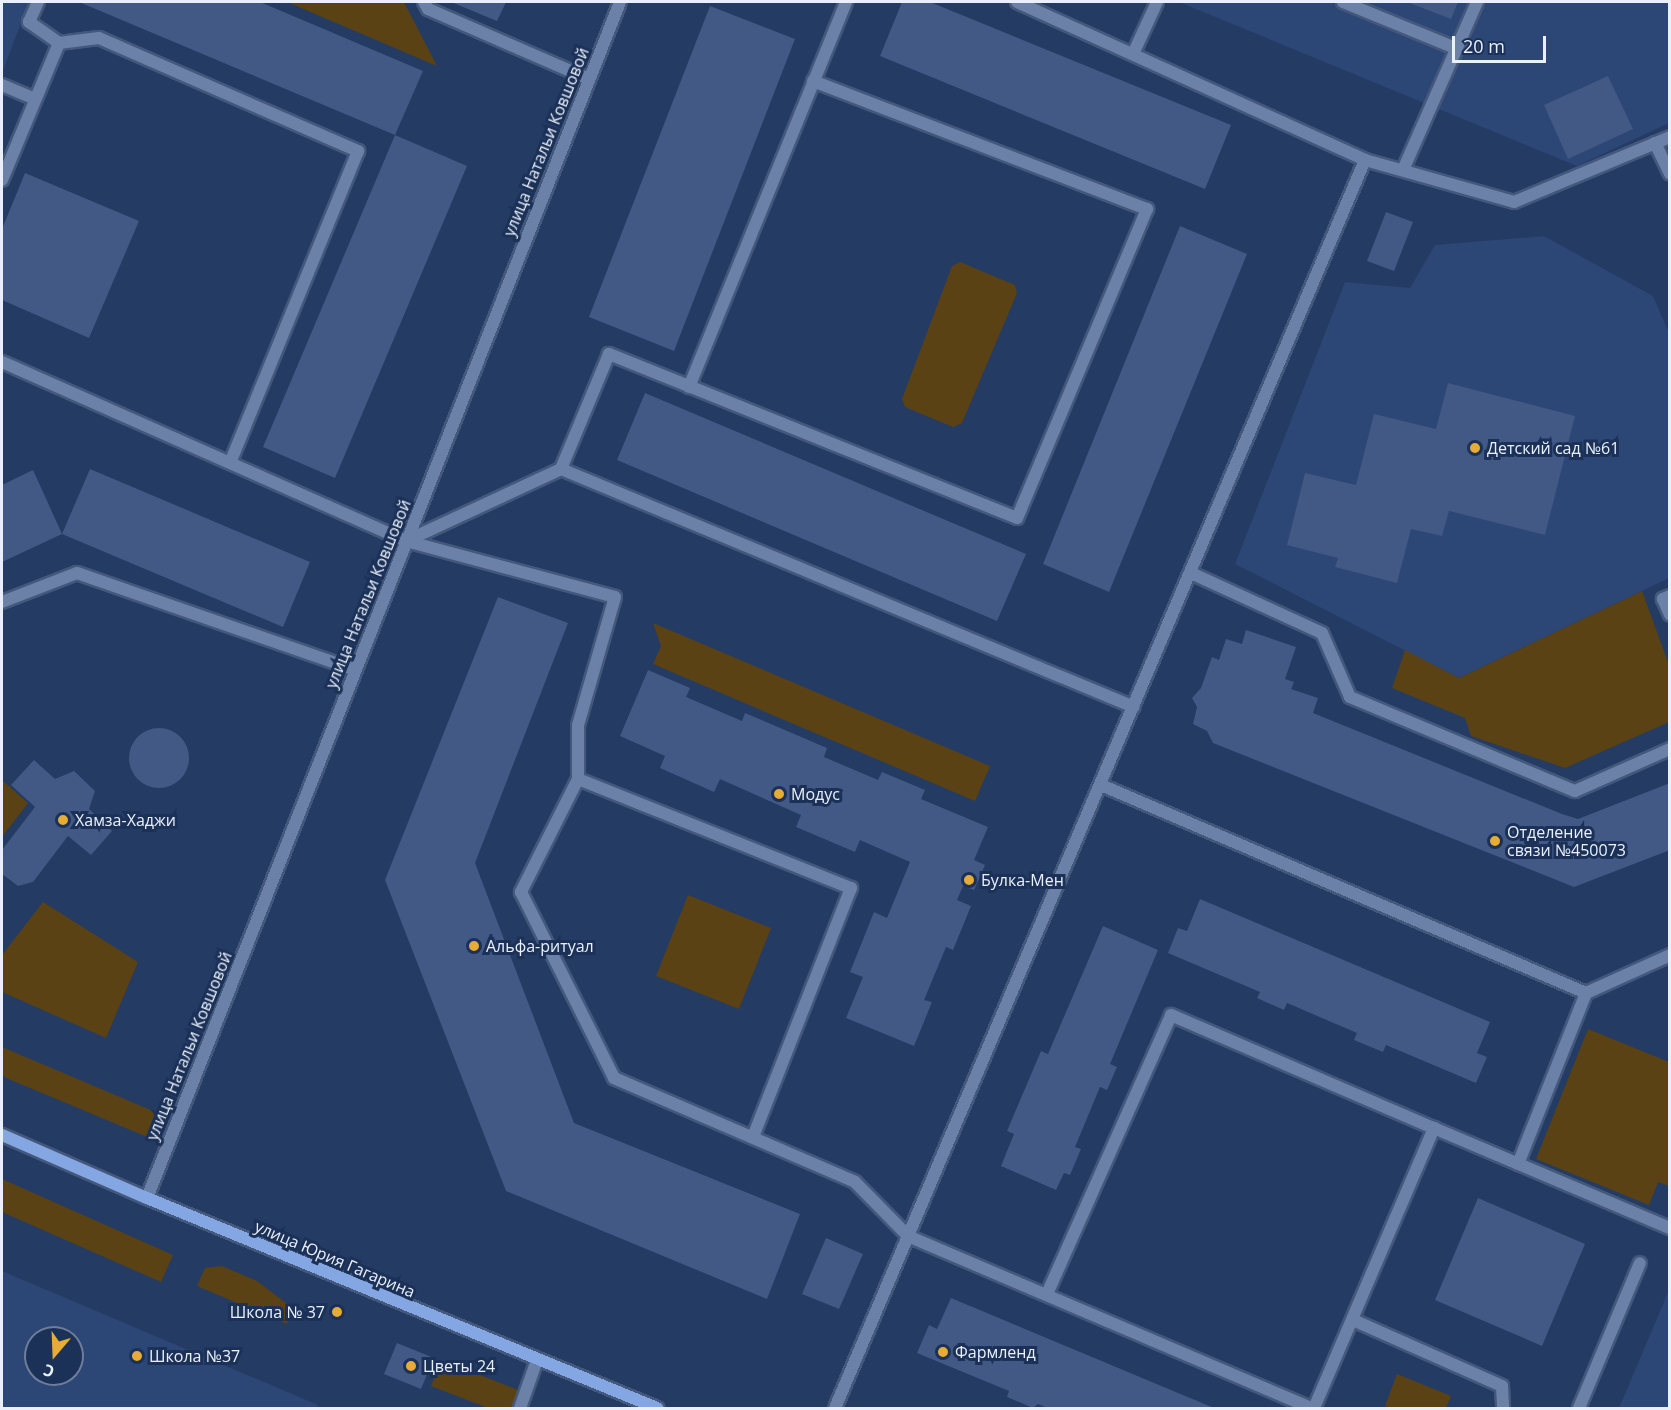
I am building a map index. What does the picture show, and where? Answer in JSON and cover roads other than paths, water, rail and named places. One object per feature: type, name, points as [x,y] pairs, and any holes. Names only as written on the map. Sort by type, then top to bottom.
[{"type":"main road","name":"улица Юрия Гагарина","points":[[2,1135],[147,1198],[657,1408]]},
{"type":"street","points":[[38,2],[29,22],[59,43],[99,38],[358,151],[230,463]]},
{"type":"street","points":[[424,2],[428,9],[589,79]]},
{"type":"street","name":"улица Натальи Ковшовой","points":[[147,1198],[620,2]]},
{"type":"street","points":[[689,387],[846,2]]},
{"type":"street","points":[[1017,2],[1365,160],[1514,202],[1670,136]]},
{"type":"street","points":[[1133,54],[1157,2]]},
{"type":"street","points":[[1343,2],[1455,48]]},
{"type":"street","points":[[1403,170],[1477,2]]},
{"type":"street","points":[[2,180],[59,43]]},
{"type":"street","points":[[406,541],[561,469],[609,354],[1017,518],[1147,210],[813,81]]},
{"type":"street","points":[[2,85],[35,99]]},
{"type":"street","points":[[1655,143],[1670,174]]},
{"type":"street","points":[[835,1408],[1365,160]]},
{"type":"street","points":[[2,362],[406,541],[615,597],[578,725],[578,779],[521,892],[614,1078],[855,1182],[908,1236],[1312,1408],[1353,1320],[1434,1128]]},
{"type":"street","points":[[561,469],[1134,707]]},
{"type":"street","points":[[2,602],[77,573],[355,670]]},
{"type":"street","points":[[1191,573],[1322,633],[1350,697],[1575,791],[1670,748]]},
{"type":"street","points":[[1670,596],[1663,599],[1670,615]]},
{"type":"street","points":[[578,779],[851,888],[753,1137]]},
{"type":"street","points":[[1101,785],[1586,993]]},
{"type":"street","points":[[1518,1164],[1586,993],[1670,955]]},
{"type":"street","points":[[1047,1294],[1171,1015],[1670,1228]]},
{"type":"street","points":[[1579,1408],[1640,1263]]},
{"type":"street","points":[[1353,1320],[1502,1386],[1503,1408]]},
{"type":"street","points":[[520,1408],[537,1360]]},
{"type":"place","name":"Детский сад №61","points":[[1475,448]]},
{"type":"place","name":"Модус","points":[[779,794]]},
{"type":"place","name":"Хамза-Хаджи","points":[[63,820]]},
{"type":"place","name":"Отделение связи №450073","points":[[1495,841]]},
{"type":"place","name":"Булка-Мен","points":[[969,880]]},
{"type":"place","name":"Альфа-ритуал","points":[[474,946]]},
{"type":"place","name":"Школа № 37","points":[[337,1312]]},
{"type":"place","name":"Фармленд","points":[[943,1352]]},
{"type":"place","name":"Школа №37","points":[[137,1356]]},
{"type":"place","name":"Цветы 24","points":[[411,1366]]}]
